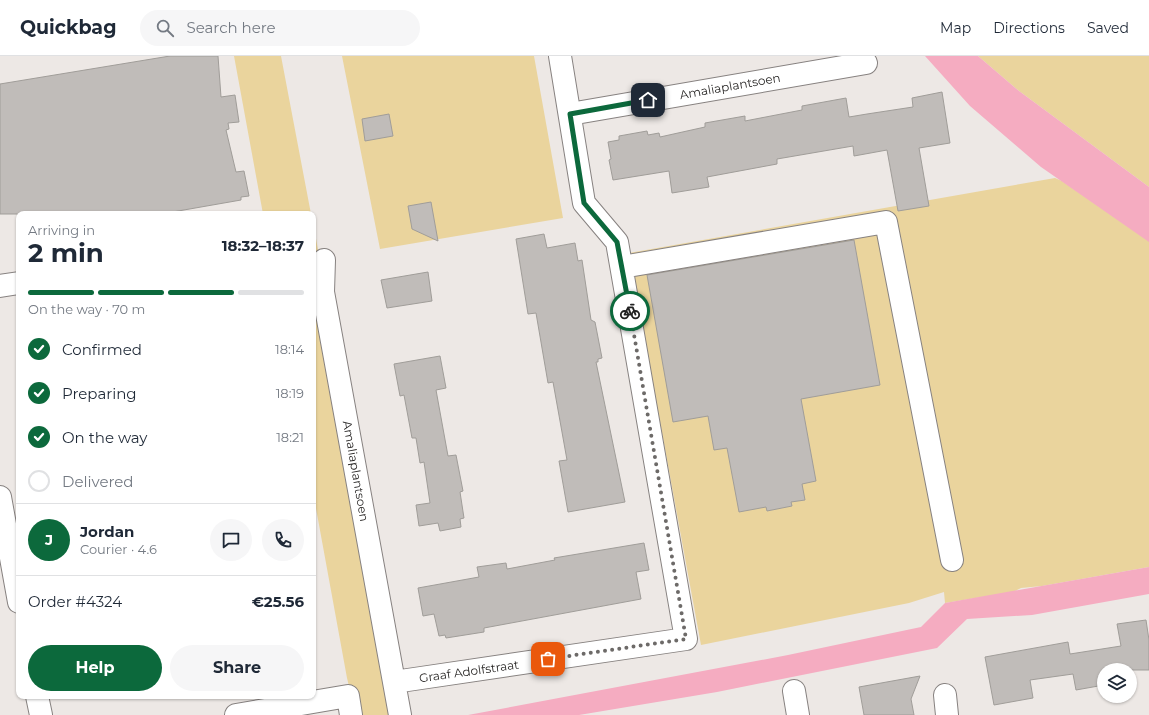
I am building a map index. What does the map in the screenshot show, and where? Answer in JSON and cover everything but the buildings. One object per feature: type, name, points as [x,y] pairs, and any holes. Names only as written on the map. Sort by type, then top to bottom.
[{"type":"street","points":[[560,56],[584,203],[617,242],[622,267],[886,222],[952,560]]},
{"type":"street","name":"Amaliaplantsoen","points":[[570,114],[866,63]]},
{"type":"street","name":"Amaliaplantsoen","points":[[324,260],[323,292],[400,715]]},
{"type":"street","name":"Graaf Adolfstraat","points":[[394,682],[686,639],[622,267]]},
{"type":"street","points":[[0,286],[16,283]]},
{"type":"street","points":[[7,508],[16,578]]},
{"type":"street","points":[[794,691],[798,715]]},
{"type":"street","points":[[236,715],[348,696],[352,715]]},
{"type":"street","points":[[38,699],[41,715]]},
{"type":"shaded area","points":[[234,56],[281,56],[310,211],[262,211]]},
{"type":"shaded area","points":[[342,56],[534,56],[563,218],[380,249]]},
{"type":"shaded area","points":[[925,56],[978,56],[1019,91],[1149,187],[1149,242],[1041,167],[970,106]]},
{"type":"shaded area","points":[[978,56],[1149,56],[1149,187],[1019,91]]},
{"type":"shaded area","points":[[1055,178],[1062,181],[1149,241],[1149,567],[1042,586],[1021,588],[1013,592],[945,603],[944,592],[909,603],[701,645],[629,253]]},
{"type":"shaded area","points":[[316,238],[391,715],[356,715],[347,678],[316,508]]},
{"type":"shaded area","points":[[1149,567],[1149,594],[1032,615],[967,619],[937,648],[717,692],[579,715],[468,715],[788,655],[921,627],[945,603]]},
{"type":"way so far","points":[[548,659],[686,639],[651,442],[630,311]]},
{"type":"route","points":[[630,311],[617,242],[584,203],[570,114],[648,100]]}]
